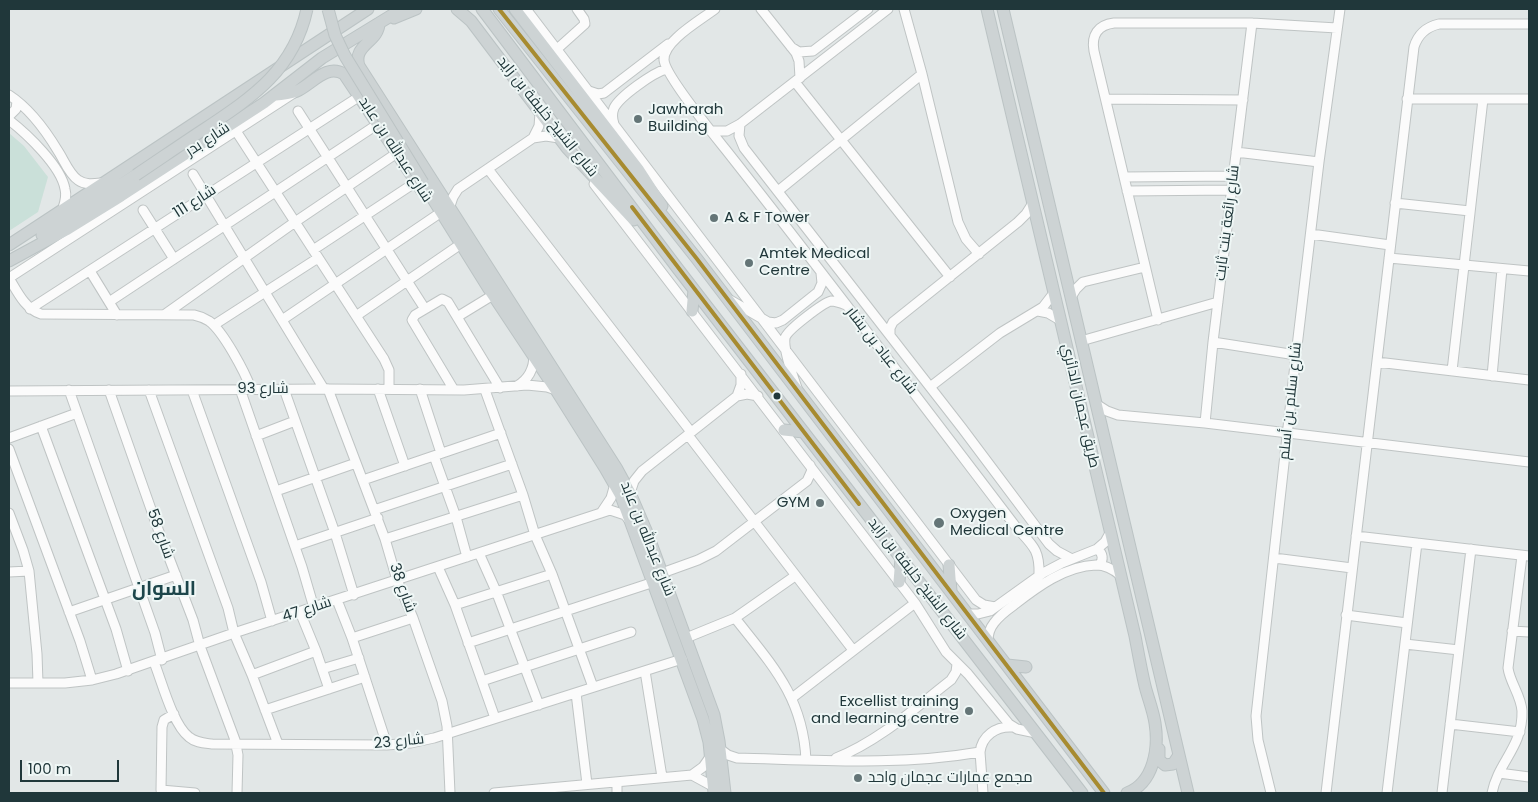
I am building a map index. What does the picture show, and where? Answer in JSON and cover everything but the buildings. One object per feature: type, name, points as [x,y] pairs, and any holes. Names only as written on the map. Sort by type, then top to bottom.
[{"type":"main road","name":"شارع بدر","points":[[9,261],[41,236],[245,102],[280,68],[292,48],[307,9]]},
{"type":"main road","name":"شارع عبدالله بن عابد","points":[[328,9],[335,36],[345,56],[422,182],[493,289],[618,469],[630,493],[662,573],[714,715],[725,793]]},
{"type":"main road","name":"شارع عبدالله بن عابد","points":[[334,9],[340,36],[351,58],[422,182],[437,214],[458,246],[493,289]]},
{"type":"main road","name":"شارع بدر","points":[[9,261],[121,196],[274,96],[322,58],[356,38],[385,16],[402,9]]},
{"type":"main road","points":[[356,38],[369,23],[385,16],[398,17],[416,9]]},
{"type":"main road","points":[[450,9],[471,19],[472,39]]},
{"type":"main road","name":"شارع الشيخ خليفة بن زايد","points":[[457,9],[471,19],[540,113],[580,163],[678,269]]},
{"type":"main road","name":"شارع الشيخ خليفة بن زايد","points":[[482,9],[694,290],[1082,793]]},
{"type":"main road","name":"شارع الشيخ خليفة بن زايد","points":[[499,9],[726,297],[1104,793]]},
{"type":"main road","name":"طريق عجمان الدائري","points":[[987,9],[1145,686],[1154,715],[1156,745],[1152,766],[1142,783],[1127,793]]},
{"type":"main road","name":"طريق عجمان الدائري","points":[[1003,9],[1188,793]]},
{"type":"main road","name":"شارع بدر","points":[[9,245],[364,11]]},
{"type":"main road","name":"شارع الشيخ خليفة بن زايد","points":[[518,11],[552,51],[567,77],[646,178],[664,210],[667,222]]},
{"type":"main road","points":[[359,66],[358,53],[378,33],[385,16]]},
{"type":"main road","points":[[540,28],[552,51]]},
{"type":"main road","points":[[300,89],[310,79],[322,58]]},
{"type":"main road","points":[[348,77],[344,67],[345,62],[353,60],[359,66]]},
{"type":"main road","name":"شارع عبدالله بن عابد","points":[[359,66],[450,206],[493,289],[614,484],[632,522],[703,719],[714,790]]},
{"type":"main road","points":[[274,96],[300,89],[331,71],[340,72],[348,77]]},
{"type":"main road","name":"شارع عبدالله بن عابد","points":[[348,77],[397,153],[422,182]]},
{"type":"main road","points":[[567,77],[584,86]]},
{"type":"main road","points":[[692,311],[694,290]]},
{"type":"main road","points":[[784,430],[804,432]]},
{"type":"main road","points":[[899,582],[901,558]]},
{"type":"main road","points":[[949,565],[951,591]]},
{"type":"main road","points":[[1007,665],[1026,667]]},
{"type":"main road","points":[[1154,715],[1159,730],[1159,760],[1165,765],[1170,765],[1175,762],[1179,755]]},
{"type":"main road","points":[[1085,768],[1115,793]]},
{"type":"street","points":[[577,9],[585,24],[552,51],[584,86],[614,124],[976,600],[984,605],[999,604],[1008,609]]},
{"type":"street","points":[[584,86],[598,94],[604,93],[657,51],[671,43],[715,9]]},
{"type":"street","points":[[761,9],[791,47],[799,61],[798,80],[841,140],[950,277]]},
{"type":"street","points":[[791,47],[799,52],[808,53],[817,49],[868,9]]},
{"type":"street","points":[[711,131],[727,131],[740,124],[888,9]]},
{"type":"street","points":[[904,9],[958,222],[966,239],[979,254]]},
{"type":"street","name":"شارع سلام بن أسلم","points":[[1271,793],[1256,724],[1296,354],[1340,9]]},
{"type":"street","points":[[518,11],[540,28]]},
{"type":"street","points":[[1158,320],[1093,43],[1096,32],[1103,26],[1120,23],[1252,23],[1337,28]]},
{"type":"street","name":"شارع رائعة بنت ثابت","points":[[1205,423],[1213,342],[1252,23]]},
{"type":"street","points":[[1326,793],[1407,99],[1416,42],[1421,33],[1429,27],[1444,24],[1529,24]]},
{"type":"street","points":[[832,37],[834,44],[840,47]]},
{"type":"street","points":[[614,124],[613,111],[620,100],[653,74],[666,69],[664,55],[671,43]]},
{"type":"street","name":"شارع عباد بن بشار","points":[[666,69],[711,131],[1030,543],[1039,557],[1039,575]]},
{"type":"street","points":[[778,191],[922,74]]},
{"type":"street","points":[[251,389],[241,366],[214,325],[207,320],[198,316],[45,315],[30,309],[9,278],[300,89]]},
{"type":"street","points":[[9,95],[17,101],[47,134],[74,177],[88,184],[101,183]]},
{"type":"street","name":"شارع 111","points":[[30,309],[360,96]]},
{"type":"street","points":[[1106,99],[1243,100]]},
{"type":"street","points":[[1407,99],[1529,100]]},
{"type":"street","points":[[1452,371],[1483,99]]},
{"type":"street","points":[[9,116],[16,108],[17,101]]},
{"type":"street","points":[[298,111],[425,309]]},
{"type":"street","points":[[533,138],[539,126],[540,113]]},
{"type":"street","points":[[9,120],[37,145],[55,169],[65,190],[66,198],[63,208]]},
{"type":"street","points":[[109,302],[378,124]]},
{"type":"street","name":"شارع عباد بن بشار","points":[[740,124],[739,136],[741,142],[757,164],[880,321],[1053,548],[1072,559]]},
{"type":"street","points":[[236,131],[387,365],[390,377],[389,389]]},
{"type":"street","points":[[450,206],[458,189],[533,138],[546,136],[559,138]]},
{"type":"street","points":[[1236,152],[1319,162]]},
{"type":"street","points":[[164,315],[295,222],[397,153]]},
{"type":"street","points":[[580,163],[915,603],[946,652],[968,674],[1012,727]]},
{"type":"street","points":[[744,173],[750,165],[757,164]]},
{"type":"street","points":[[488,169],[853,650]]},
{"type":"street","name":"شارع 38","points":[[193,174],[326,389],[376,514],[397,580],[413,618],[442,701],[447,734],[450,793]]},
{"type":"street","points":[[1124,176],[1233,176]]},
{"type":"street","points":[[214,325],[265,293],[365,216],[422,182]]},
{"type":"street","points":[[438,187],[448,190],[458,189]]},
{"type":"street","points":[[1127,191],[1232,190]]},
{"type":"street","points":[[890,335],[890,328],[893,322],[1018,222],[1026,214],[1033,202]]},
{"type":"street","points":[[1395,203],[1470,211]]},
{"type":"street","points":[[143,210],[174,259]]},
{"type":"street","points":[[282,320],[437,214]]},
{"type":"street","points":[[1018,222],[1028,222],[1038,226]]},
{"type":"street","points":[[1311,234],[1390,245]]},
{"type":"street","points":[[356,316],[458,246]]},
{"type":"street","points":[[1389,258],[1529,271],[1529,267]]},
{"type":"street","points":[[1071,298],[1083,282],[1145,267]]},
{"type":"street","points":[[1492,376],[1502,269]]},
{"type":"street","points":[[90,271],[117,315]]},
{"type":"street","points":[[818,292],[822,283],[821,273]]},
{"type":"street","points":[[1066,275],[1083,282]]},
{"type":"street","points":[[457,317],[493,289]]},
{"type":"street","points":[[726,297],[772,323],[779,322],[818,292],[824,290],[829,294],[828,301],[789,331],[785,338],[797,391]]},
{"type":"street","points":[[930,387],[1000,333],[1038,311],[1054,294]]},
{"type":"street","points":[[454,390],[413,322],[414,316],[439,299],[444,299],[457,317],[500,388]]},
{"type":"street","points":[[826,303],[837,302],[847,306]]},
{"type":"street","points":[[1081,341],[1218,302]]},
{"type":"street","points":[[1038,311],[1053,315],[1060,320]]},
{"type":"street","points":[[880,321],[886,323],[893,322]]},
{"type":"street","points":[[1213,342],[1296,354]]},
{"type":"street","points":[[517,386],[523,382],[532,370],[534,355]]},
{"type":"street","points":[[1377,362],[1529,380]]},
{"type":"street","points":[[737,396],[742,374]]},
{"type":"street","name":"شارع 93","points":[[9,391],[240,389],[485,390],[537,385],[556,390]]},
{"type":"street","points":[[240,389],[295,546],[314,608]]},
{"type":"street","points":[[284,389],[335,533],[354,595]]},
{"type":"street","points":[[378,389],[405,466]]},
{"type":"street","points":[[420,389],[445,486],[467,558]]},
{"type":"street","name":"شارع 23","points":[[69,390],[155,633],[158,661],[174,714],[182,729],[193,740],[203,743],[236,744],[387,745],[423,741],[682,659]]},
{"type":"street","name":"شارع 58","points":[[110,390],[236,744],[238,760],[237,793]]},
{"type":"street","points":[[149,390],[228,608],[234,634],[278,744]]},
{"type":"street","points":[[192,390],[261,582],[272,621]]},
{"type":"street","points":[[485,390],[523,495],[535,535],[552,574],[594,687]]},
{"type":"street","points":[[630,493],[634,481],[642,471],[737,396],[748,394],[758,396]]},
{"type":"street","points":[[1096,404],[1118,415],[1205,423],[1529,462]]},
{"type":"street","points":[[9,438],[77,413]]},
{"type":"street","points":[[1102,431],[1108,421],[1118,415]]},
{"type":"street","points":[[256,436],[296,421]]},
{"type":"street","points":[[41,426],[105,600],[128,671]]},
{"type":"street","points":[[363,480],[501,433]]},
{"type":"street","points":[[9,449],[80,641],[92,680]]},
{"type":"street","points":[[276,491],[356,462]]},
{"type":"street","points":[[295,546],[335,533],[445,486],[512,464]]},
{"type":"street","points":[[662,573],[707,556],[724,546],[807,481],[812,470],[810,465]]},
{"type":"street","points":[[618,469],[629,473],[642,471]]},
{"type":"street","points":[[807,481],[819,480],[824,483]]},
{"type":"street","points":[[601,513],[611,498],[614,484]]},
{"type":"street","points":[[385,539],[456,518],[523,495]]},
{"type":"street","name":"شارع 47","points":[[9,683],[65,683],[92,680],[128,671],[272,621],[610,510],[625,515],[632,522]]},
{"type":"street","points":[[9,513],[29,571],[38,683]]},
{"type":"street","points":[[967,614],[982,614],[1039,575],[1097,549],[1105,542],[1110,533]]},
{"type":"street","points":[[1030,543],[1036,541],[1042,534]]},
{"type":"street","points":[[1356,536],[1526,556],[1512,631],[1508,668],[1526,718],[1513,751],[1499,772],[1492,793]]},
{"type":"street","points":[[1387,793],[1417,543]]},
{"type":"street","points":[[1097,549],[1103,557],[1099,565]]},
{"type":"street","points":[[1442,793],[1471,550]]},
{"type":"street","points":[[479,554],[496,591],[539,704]]},
{"type":"street","points":[[1274,558],[1352,568]]},
{"type":"street","points":[[988,641],[989,632],[993,624],[1008,609],[1034,589],[1050,580],[1069,572],[1099,565],[1113,569],[1120,575]]},
{"type":"street","points":[[438,567],[455,605],[495,718]]},
{"type":"street","points":[[9,572],[29,571]]},
{"type":"street","points":[[455,605],[552,574]]},
{"type":"street","points":[[69,612],[176,575]]},
{"type":"street","points":[[686,638],[735,618],[796,576]]},
{"type":"street","points":[[468,643],[654,582]]},
{"type":"street","points":[[337,600],[359,658],[387,745]]},
{"type":"street","points":[[792,698],[915,603]]},
{"type":"street","points":[[300,612],[329,689]]},
{"type":"street","points":[[1346,615],[1407,623]]},
{"type":"street","points":[[352,638],[413,618]]},
{"type":"street","points":[[735,618],[780,676],[792,698],[800,722],[806,760]]},
{"type":"street","points":[[1512,631],[1529,632]]},
{"type":"street","points":[[482,681],[631,632]]},
{"type":"street","points":[[1405,644],[1459,650]]},
{"type":"street","points":[[252,675],[316,651]]},
{"type":"street","points":[[322,669],[359,658]]},
{"type":"street","points":[[832,760],[868,743],[951,680],[956,672],[957,664]]},
{"type":"street","points":[[645,670],[662,777]]},
{"type":"street","points":[[265,710],[365,677]]},
{"type":"street","points":[[576,693],[587,784]]},
{"type":"street","points":[[174,714],[164,720],[162,727],[161,790],[195,793]]},
{"type":"street","points":[[982,793],[980,752],[984,740],[996,730],[1000,722],[1000,714]]},
{"type":"street","points":[[1450,724],[1520,732]]},
{"type":"street","points":[[996,730],[1012,727],[1036,733]]},
{"type":"street","points":[[868,743],[867,752],[876,760]]},
{"type":"street","points":[[720,749],[728,755],[737,758],[806,760],[929,759],[980,752]]},
{"type":"street","points":[[692,775],[703,767],[710,757]]},
{"type":"street","points":[[722,772],[737,758]]},
{"type":"street","points":[[1499,772],[1529,777]]},
{"type":"street","points":[[494,793],[692,775],[704,780],[714,790]]},
{"type":"street","points":[[616,782],[617,793]]},
{"type":"green space","points":[[9,133],[24,146],[48,177],[38,212],[9,231]]},
{"type":"transit line","points":[[499,9],[697,259],[1104,793]]},
{"type":"transit line","points":[[632,207],[859,504]]},
{"type":"place","name":"Jawharah Building","points":[[638,119]]},
{"type":"place","name":"A & F Tower","points":[[714,218]]},
{"type":"place","name":"Amtek Medical Centre","points":[[749,263]]},
{"type":"place","name":"GYM","points":[[820,503]]},
{"type":"place","name":"Oxygen Medical Centre","points":[[939,523]]},
{"type":"place","name":"Excellist training and learning centre","points":[[969,711]]},
{"type":"place","name":"مجمع عمارات عجمان واحد","points":[[858,778]]},
{"type":"district","name":"السوان","points":[[164,590]]}]
